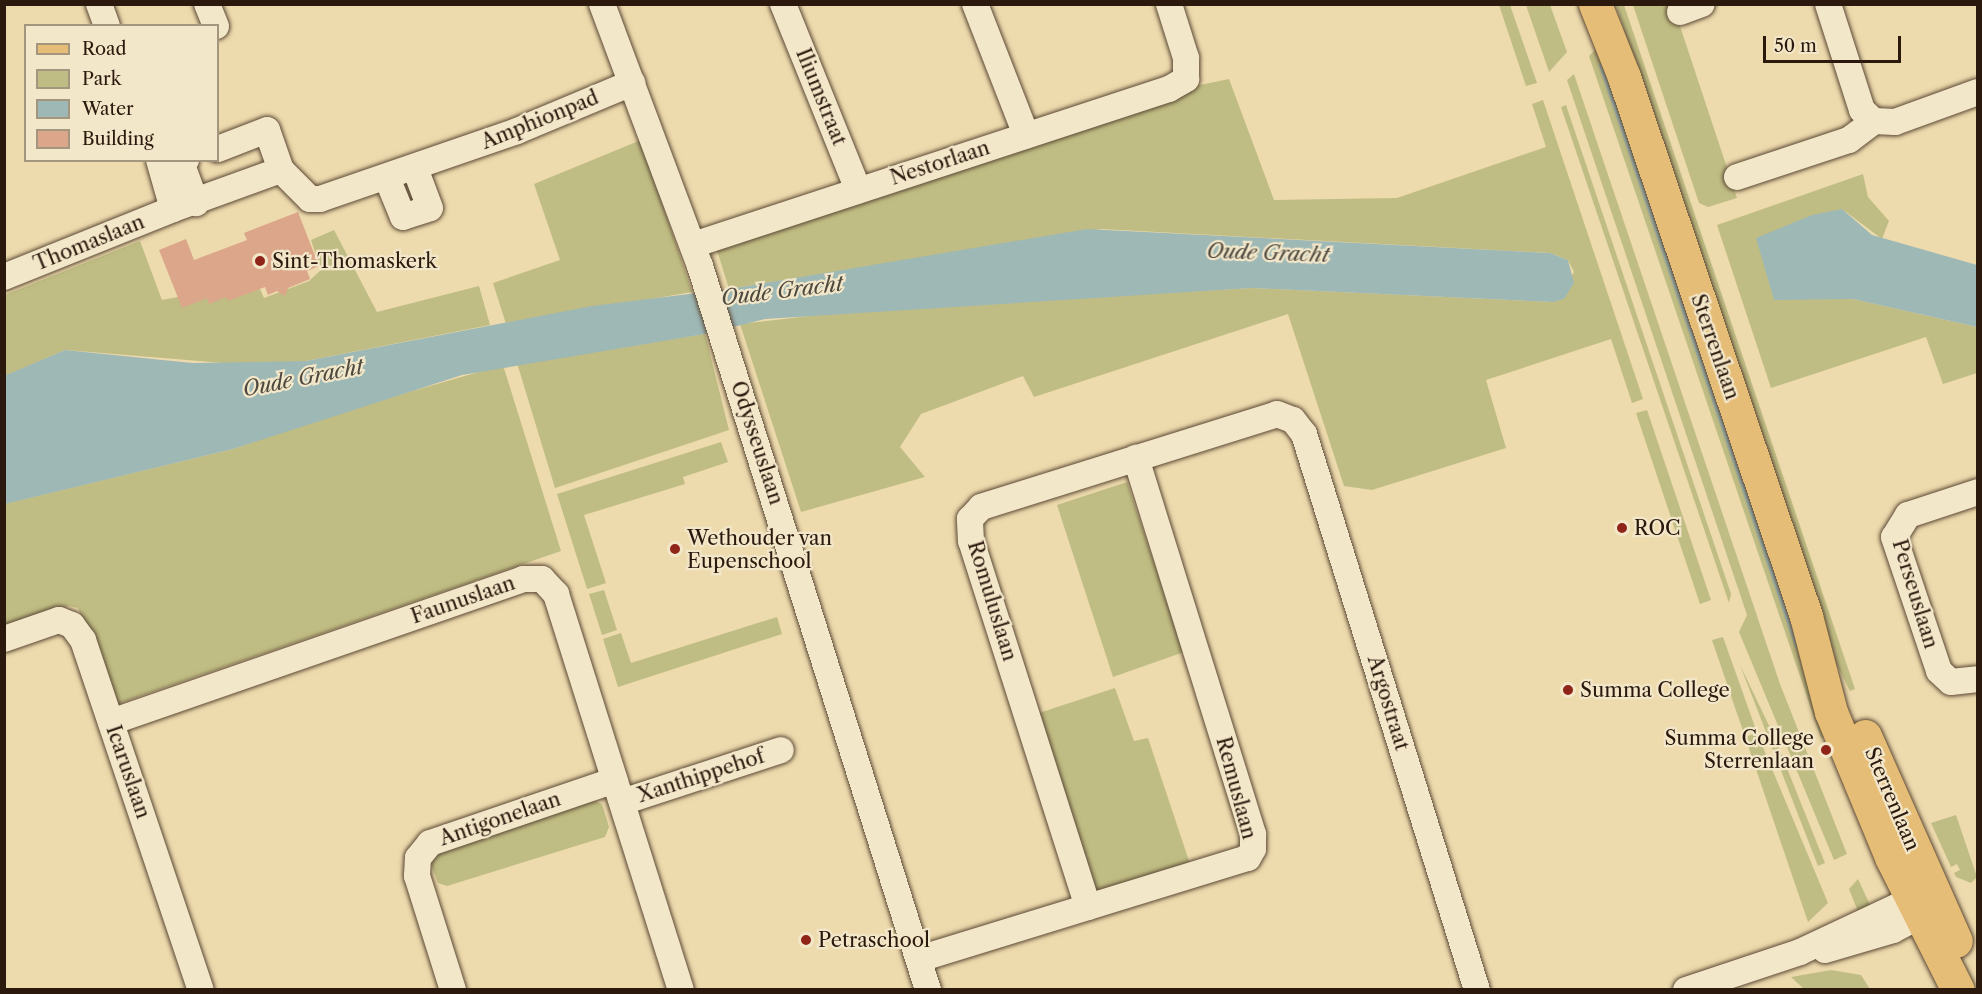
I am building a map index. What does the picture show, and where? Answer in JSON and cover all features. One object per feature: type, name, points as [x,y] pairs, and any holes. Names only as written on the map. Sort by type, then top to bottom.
[{"type":"main road","name":"Sterrenlaan","points":[[1595,4],[1624,77],[1806,616],[1854,710],[1922,905],[1958,990]]},
{"type":"main road","name":"Sterrenlaan","points":[[1612,4],[1624,77]]},
{"type":"main road","name":"Sterrenlaan","points":[[1922,905],[1977,983]]},
{"type":"street","points":[[99,4],[106,24]]},
{"type":"street","points":[[207,4],[215,24]]},
{"type":"street","name":"Odysseuslaan","points":[[602,4],[693,245],[928,990]]},
{"type":"street","name":"Iliumstraat","points":[[783,4],[858,190]]},
{"type":"street","points":[[975,4],[1026,135]]},
{"type":"street","name":"Nestorlaan","points":[[693,245],[1170,89],[1186,80],[1186,58],[1169,4]]},
{"type":"street","points":[[1828,4],[1862,110],[1874,121],[1894,122],[1977,92]]},
{"type":"street","name":"Amphionpad","points":[[281,170],[310,200],[387,178],[448,157],[632,83]]},
{"type":"street","points":[[1737,177],[1849,140],[1874,121]]},
{"type":"street","points":[[219,148],[267,130],[281,170]]},
{"type":"street","points":[[160,162],[184,206]]},
{"type":"street","points":[[181,162],[184,206]]},
{"type":"street","points":[[387,178],[404,217],[430,208],[415,168]]},
{"type":"street","name":"Thomaslaan","points":[[5,276],[281,170]]},
{"type":"street","name":"Romuluslaan","points":[[1088,907],[971,541],[970,519],[981,507],[1277,414],[1293,420]]},
{"type":"street","name":"Argostraat","points":[[1293,420],[1304,434],[1477,990]]},
{"type":"street","name":"Remuslaan","points":[[919,959],[1248,858],[1253,849],[1253,834],[1136,458]]},
{"type":"street","name":"Perseuslaan","points":[[1977,492],[1908,515],[1894,537],[1939,671],[1951,682],[1977,679]]},
{"type":"street","name":"Faunuslaan","points":[[111,722],[523,579],[542,579],[556,594],[681,990]]},
{"type":"street","name":"Icaruslaan","points":[[4,639],[59,620],[72,625],[83,640],[201,990]]},
{"type":"street","name":"Xanthippehof","points":[[618,791],[781,750]]},
{"type":"street","name":"Antigonelaan","points":[[453,990],[417,876],[418,858],[430,843],[618,791]]},
{"type":"street","points":[[1686,990],[1800,952],[1846,947],[1922,905]]},
{"type":"green space","points":[[1499,5],[1510,5],[1537,83],[1526,86]]},
{"type":"green space","points":[[1526,5],[1550,5],[1567,52],[1549,72]]},
{"type":"green space","points":[[1616,5],[1624,5],[1855,689],[1850,691],[1828,648]]},
{"type":"green space","points":[[1633,5],[1673,5],[1737,198],[1708,207],[1699,203]]},
{"type":"green space","points":[[1597,48],[1829,735],[1821,738],[1589,56]]},
{"type":"green space","points":[[1574,74],[1780,684],[1847,854],[1834,860],[1739,632],[1747,615],[1567,80]]},
{"type":"green space","points":[[1229,79],[1274,200],[1397,198],[1546,147],[1532,104],[1543,100],[1643,399],[1632,403],[1611,339],[1486,380],[1506,448],[1372,490],[1344,486],[1288,314],[1034,397],[1023,376],[921,414],[900,447],[925,477],[801,512],[740,324],[860,310],[1252,288],[1553,302],[1574,272],[1568,260],[1550,253],[1101,229],[729,289],[717,250],[1195,86]]},
{"type":"green space","points":[[1566,105],[1731,594],[1729,603],[1561,107]]},
{"type":"green space","points":[[641,140],[692,292],[506,324],[493,283],[560,260],[534,184]]},
{"type":"green space","points":[[1863,174],[1868,197],[1889,221],[1882,239],[1842,209],[1757,238],[1774,299],[1853,299],[1977,327],[1977,373],[1943,384],[1926,337],[1771,388],[1717,225]]},
{"type":"green space","points":[[334,230],[377,312],[479,286],[490,325],[306,361],[248,365],[65,350],[5,376],[5,295],[140,241],[162,300],[257,282],[264,298],[309,281],[321,270],[311,240]]},
{"type":"green space","points":[[705,334],[729,430],[555,488],[517,363]]},
{"type":"green space","points":[[503,365],[561,551],[117,704],[78,608],[69,606],[5,628],[4,504],[233,449],[336,413]]},
{"type":"green space","points":[[1647,410],[1711,600],[1700,604],[1636,413]]},
{"type":"green space","points":[[721,442],[728,462],[683,477],[685,484],[584,515],[606,583],[587,589],[557,494]]},
{"type":"green space","points":[[1127,482],[1184,652],[1113,677],[1057,505]]},
{"type":"green space","points":[[604,590],[617,630],[602,635],[589,594]]},
{"type":"green space","points":[[777,617],[782,634],[618,687],[603,639],[621,633],[631,663]]},
{"type":"green space","points":[[1723,637],[1755,727],[1743,731],[1712,640]]},
{"type":"green space","points":[[1740,665],[1774,736],[1825,863],[1818,866]]},
{"type":"green space","points":[[1115,688],[1134,741],[1148,738],[1190,864],[1093,895],[1036,714]]},
{"type":"green space","points":[[1757,733],[1828,903],[1808,922],[1745,737]]},
{"type":"green space","points":[[592,800],[602,804],[609,827],[605,837],[447,886],[438,883],[431,864],[437,853]]},
{"type":"green space","points":[[1956,815],[1977,877],[1971,883],[1956,877],[1954,873],[1960,870],[1957,864],[1951,867],[1931,823]]},
{"type":"green space","points":[[1858,879],[1871,907],[1859,914],[1849,889]]},
{"type":"green space","points":[[1831,970],[1861,975],[1870,989],[1804,989],[1791,977]]},
{"type":"water","points":[[1842,209],[1872,235],[1977,265],[1977,327],[1853,299],[1774,300],[1756,238],[1812,215]]},
{"type":"water","name":"Oude Gracht","points":[[1087,229],[1550,253],[1568,260],[1574,283],[1564,299],[1553,302],[1252,288],[765,319],[705,334],[462,375],[233,449],[5,504],[4,376],[65,350],[192,363],[306,361],[592,306],[729,289]]},
{"type":"building","name":"Sint-Thomaskerk","points":[[298,212],[319,266],[307,271],[310,279],[288,288],[285,296],[277,291],[268,295],[265,287],[228,301],[226,297],[209,304],[207,298],[182,308],[159,250],[186,239],[194,260],[247,240],[244,233]]},
{"type":"waterway","points":[[1601,65],[1797,646]]},
{"type":"place","name":"Sint-Thomaskerk","points":[[260,261]]},
{"type":"place","name":"ROC","points":[[1622,528]]},
{"type":"place","name":"Wethouder van Eupenschool","points":[[675,549]]},
{"type":"place","name":"Summa College","points":[[1568,690]]},
{"type":"place","name":"Summa College Sterrenlaan","points":[[1826,750]]},
{"type":"place","name":"Petraschool","points":[[806,940]]}]
